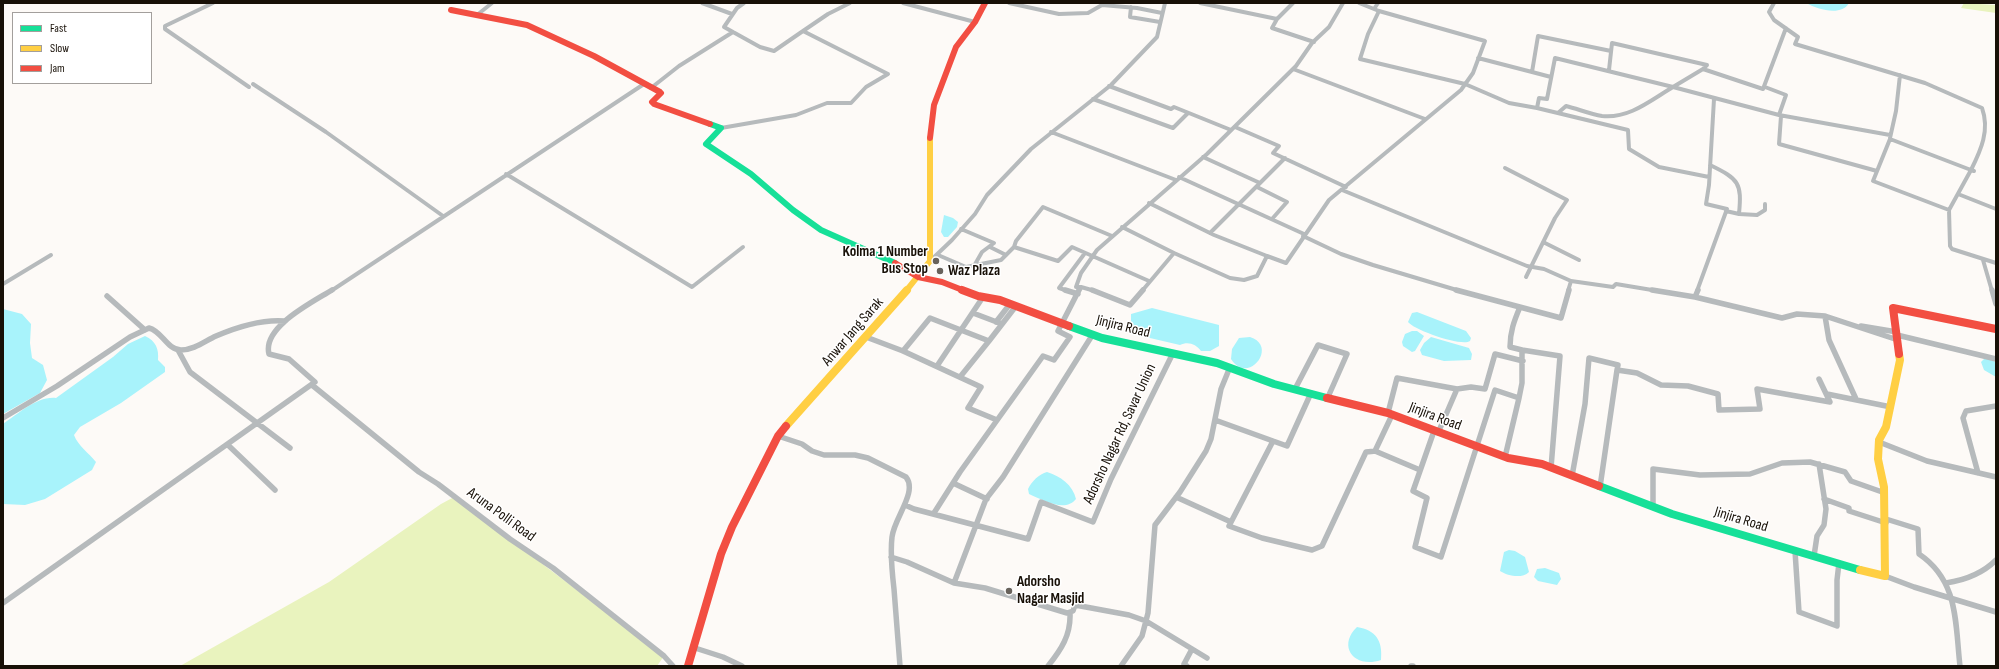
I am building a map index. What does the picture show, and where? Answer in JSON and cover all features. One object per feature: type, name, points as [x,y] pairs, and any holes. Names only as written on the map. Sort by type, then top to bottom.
[{"type":"street","points":[[213,3],[171,22],[165,26],[165,29],[251,86],[326,132],[443,216]]},
{"type":"street","points":[[477,15],[492,3]]},
{"type":"street","points":[[702,3],[732,14]]},
{"type":"street","points":[[744,3],[732,14],[724,26],[771,51],[774,51],[828,14],[850,3]]},
{"type":"street","points":[[903,3],[975,22]]},
{"type":"street","points":[[930,261],[930,128],[934,105],[956,47],[975,22],[985,3]]},
{"type":"street","points":[[1009,3],[1059,14],[1088,13],[1102,5],[1131,7],[1162,13]]},
{"type":"street","points":[[930,261],[938,255],[975,214],[987,195],[1031,149],[1109,86],[1157,37],[1165,3]]},
{"type":"street","points":[[1200,3],[1213,4],[1277,19]]},
{"type":"street","points":[[1293,3],[1277,19],[1272,28],[1314,42]]},
{"type":"street","points":[[1174,253],[1130,305],[1090,289],[1076,287],[1081,273],[1093,256],[1122,227],[1203,157],[1293,69],[1314,42],[1329,27],[1343,3]]},
{"type":"street","points":[[1149,203],[1210,233],[1286,263],[1303,235],[1329,200],[1461,90],[1473,73],[1485,41],[1379,11],[1359,3]]},
{"type":"street","points":[[1374,9],[1378,3]]},
{"type":"street","points":[[1774,3],[1769,12],[1774,20],[1798,37],[1795,44],[1900,75],[1943,90],[1986,111],[1990,125],[1985,146],[1974,171],[1948,210],[1950,246],[1956,251],[1996,263]]},
{"type":"street","points":[[1131,7],[1130,17],[1160,22]]},
{"type":"street","points":[[451,10],[495,17],[527,25],[594,56],[661,93],[652,102],[657,107],[721,128],[796,115],[827,103],[851,103],[866,87],[888,74],[803,31]]},
{"type":"street","points":[[1379,11],[1368,34],[1360,59],[1465,84],[1509,103],[1537,108],[1628,130],[1629,149],[1659,167],[1709,176]]},
{"type":"street","points":[[1765,87],[1786,28]]},
{"type":"street","points":[[3,603],[312,385],[316,380],[289,359],[272,356],[268,350],[268,341],[273,332],[285,321],[506,174],[733,32]]},
{"type":"street","points":[[1532,72],[1538,36],[1611,51]]},
{"type":"street","points":[[1558,113],[1563,107],[1566,106],[1604,116],[1618,116],[1634,111],[1673,88],[1707,65],[1612,43],[1608,70]]},
{"type":"street","points":[[1478,58],[1551,77]]},
{"type":"street","points":[[1537,108],[1539,98],[1547,99],[1555,58],[1587,67],[1608,70],[1780,116],[1890,137],[1974,171]]},
{"type":"street","points":[[1293,69],[1425,119]]},
{"type":"street","points":[[1703,69],[1763,89],[1765,87],[1786,95],[1780,116],[1779,144],[1877,171]]},
{"type":"street","points":[[1900,75],[1896,111],[1890,137],[1873,181],[1948,210]]},
{"type":"street","points":[[1109,86],[1171,109],[1174,107],[1279,146],[1273,153],[1344,188],[1530,266],[1544,269],[1571,281],[1613,286],[1616,284],[1695,297],[1782,318],[1797,314],[1825,316],[1848,324],[1996,359]]},
{"type":"street","points":[[1093,99],[1173,128],[1188,113]]},
{"type":"street","points":[[1714,99],[1706,204],[1727,209],[1726,211],[1757,215],[1765,210],[1765,204]]},
{"type":"street","name":"Jinjira Road","points":[[721,128],[720,131],[706,143],[708,146],[751,174],[793,210],[821,230],[892,261],[918,276],[942,282],[983,297],[1013,305],[1102,338],[1230,367],[1274,384],[1390,414],[1505,457],[1552,468],[1654,507],[1795,551],[1886,576]]},
{"type":"street","points":[[1051,132],[1178,179],[1239,204],[1346,256],[1449,289],[1561,318],[1571,281]]},
{"type":"street","points":[[1203,157],[1258,185],[1287,202],[1272,219]]},
{"type":"street","points":[[1210,233],[1285,158]]},
{"type":"street","points":[[1710,166],[1738,181],[1741,187],[1740,214]]},
{"type":"street","points":[[1505,168],[1568,200],[1555,218],[1530,266],[1526,277]]},
{"type":"street","points":[[506,174],[692,287],[743,247]]},
{"type":"street","points":[[1958,194],[1996,209]]},
{"type":"street","points":[[938,255],[966,267],[1001,260],[1014,247],[1016,241],[1043,207],[1112,236]]},
{"type":"street","points":[[1695,297],[1726,211]]},
{"type":"street","points":[[1122,227],[1174,253],[1230,278],[1244,280],[1257,276],[1267,256]]},
{"type":"street","points":[[961,229],[994,243],[982,252],[974,266]]},
{"type":"street","points":[[1543,242],[1579,260]]},
{"type":"street","points":[[990,247],[1006,255]]},
{"type":"street","points":[[1014,247],[1058,261],[1072,247],[1149,281]]},
{"type":"street","points":[[1078,294],[1059,288],[1086,253]]},
{"type":"street","points":[[3,284],[51,255]]},
{"type":"street","points":[[1983,260],[1996,304]]},
{"type":"street","name":"Anwar Jang Sarak","points":[[688,666],[695,648],[721,554],[732,527],[778,436],[866,337],[930,261]]},
{"type":"street","points":[[934,513],[953,482],[1043,356],[1054,360],[1070,337],[1058,332],[1064,323],[1081,287]]},
{"type":"street","points":[[107,296],[145,330]]},
{"type":"street","points":[[936,366],[983,297]]},
{"type":"street","points":[[996,322],[1013,305]]},
{"type":"street","points":[[960,377],[1002,324],[1013,305]]},
{"type":"street","points":[[1520,307],[1510,330],[1510,347],[1560,356],[1552,468]]},
{"type":"street","points":[[1996,329],[1893,308],[1900,360],[1886,427],[1879,442],[1878,458],[1885,493],[1886,576],[1914,587],[1951,597],[1996,612]]},
{"type":"street","points":[[973,313],[1002,324]]},
{"type":"street","points":[[1825,316],[1829,340],[1856,399]]},
{"type":"street","points":[[903,351],[930,318],[962,329],[988,341]]},
{"type":"street","points":[[3,418],[58,386],[125,340],[145,330],[153,328],[171,346],[178,350],[186,350],[217,336],[266,321],[285,321]]},
{"type":"street","points":[[954,583],[987,499],[1003,477],[1093,334]]},
{"type":"street","points":[[866,337],[903,351],[981,387],[968,408],[997,420]]},
{"type":"street","points":[[1295,389],[1318,345],[1347,354],[1328,397]]},
{"type":"street","points":[[178,350],[190,372],[221,398],[290,448]]},
{"type":"street","points":[[1505,457],[1522,383],[1522,350]]},
{"type":"street","name":"Adorsho Nagar Rd, Savar Union","points":[[905,505],[1028,539],[1041,502],[1093,522],[1115,472],[1173,353]]},
{"type":"street","points":[[1376,452],[1390,414],[1396,378],[1457,389],[1485,389],[1495,354],[1523,361]]},
{"type":"street","points":[[1572,476],[1585,404],[1589,358],[1618,366],[1600,487]]},
{"type":"street","points":[[1121,666],[1142,636],[1146,620],[1154,561],[1154,525],[1176,497],[1206,451],[1211,439],[1221,389],[1230,367]]},
{"type":"street","points":[[1617,370],[1636,373],[1661,385],[1688,386],[1718,394],[1720,410],[1760,409],[1757,389],[1830,402],[1819,378]]},
{"type":"street","name":"Aruna Polli Road","points":[[312,385],[419,472],[438,484],[510,539],[553,568],[664,656],[673,666]]},
{"type":"street","points":[[1457,389],[1436,432],[1413,491],[1427,498],[1415,547],[1441,557],[1495,390],[1519,398]]},
{"type":"street","points":[[1215,420],[1287,446],[1311,393]]},
{"type":"street","points":[[1827,394],[1891,407]]},
{"type":"street","points":[[1978,473],[1963,418],[1966,411],[1996,406]]},
{"type":"street","points":[[778,436],[802,444],[812,451],[824,455],[855,455],[868,458],[906,477],[910,482],[910,493],[905,505],[900,511],[892,536],[891,557],[900,666]]},
{"type":"street","points":[[1273,441],[1229,526],[1262,538],[1312,550],[1322,546],[1366,452],[1376,452],[1420,470]]},
{"type":"street","points":[[1879,442],[1927,461],[1996,477]]},
{"type":"street","points":[[228,445],[275,490]]},
{"type":"street","points":[[1654,507],[1653,469],[1700,475],[1750,474],[1782,463],[1810,462],[1846,472],[1851,481],[1885,493]]},
{"type":"street","points":[[1814,556],[1817,536],[1824,525],[1826,509],[1818,464]]},
{"type":"street","points":[[953,482],[987,499]]},
{"type":"street","points":[[1176,497],[1231,522]]},
{"type":"street","points":[[1824,498],[1849,508],[1849,511],[1918,529],[1919,554],[1930,561],[1942,575],[1951,597],[1960,666]]},
{"type":"street","points":[[1795,551],[1799,612],[1837,626],[1836,580],[1838,563]]},
{"type":"street","points":[[891,557],[906,560],[942,579],[954,583],[985,588],[1070,613]]},
{"type":"street","points":[[1946,583],[1962,582],[1976,576],[1996,560]]},
{"type":"street","points":[[1070,613],[1075,609],[1075,605],[1129,615],[1146,620],[1207,658]]},
{"type":"street","points":[[1048,666],[1059,653],[1066,640],[1071,625],[1070,613]]},
{"type":"street","points":[[695,648],[723,657],[742,666]]},
{"type":"street","points":[[1187,666],[1184,664],[1192,649]]},
{"type":"green space","points":[[1964,3],[1996,5],[1996,13],[1961,8]]},
{"type":"green space","points":[[454,497],[664,656],[657,666],[180,666],[329,582],[441,504]]},
{"type":"water","points":[[1806,3],[1849,3],[1840,10],[1835,11],[1816,8]]},
{"type":"water","points":[[944,215],[953,218],[958,222],[957,227],[948,237],[944,237],[941,232]]},
{"type":"water","points":[[1152,308],[1219,325],[1219,346],[1210,351],[1201,351],[1192,344],[1186,343],[1180,345],[1137,335],[1131,324],[1131,314]]},
{"type":"water","points":[[3,309],[22,314],[31,324],[30,343],[32,358],[43,365],[47,380],[40,393],[3,414]]},
{"type":"water","points":[[1417,312],[1466,331],[1471,338],[1470,341],[1458,342],[1448,340],[1419,329],[1408,322],[1412,313]]},
{"type":"water","points":[[1412,331],[1417,331],[1424,336],[1415,351],[1412,352],[1403,346],[1402,342],[1405,334]]},
{"type":"water","points":[[145,336],[152,340],[156,346],[158,360],[165,367],[165,372],[121,403],[80,427],[74,435],[81,446],[96,462],[92,470],[45,499],[25,505],[3,504],[3,424],[35,403],[49,398],[56,398],[113,357],[128,344]]},
{"type":"water","points":[[1250,337],[1258,342],[1262,348],[1261,355],[1258,362],[1245,368],[1238,366],[1231,359],[1232,349],[1239,338]]},
{"type":"water","points":[[1431,337],[1469,348],[1472,354],[1471,360],[1444,361],[1422,355],[1420,350],[1424,343]]},
{"type":"water","points":[[1985,358],[1996,362],[1996,377],[1984,370],[1981,362]]},
{"type":"water","points":[[1047,472],[1057,476],[1069,485],[1076,499],[1066,505],[1060,505],[1047,502],[1029,494],[1028,489],[1034,481],[1041,474]]},
{"type":"water","points":[[1509,550],[1515,551],[1525,557],[1529,572],[1523,576],[1515,576],[1500,571],[1504,552]]},
{"type":"water","points":[[1545,568],[1559,573],[1561,579],[1557,585],[1538,581],[1534,577],[1537,569]]},
{"type":"water","points":[[1357,627],[1364,628],[1377,638],[1381,647],[1381,660],[1371,662],[1363,661],[1356,659],[1351,654],[1349,641],[1351,634]]},
{"type":"traffic: fast","points":[[710,124],[721,128],[706,144],[751,174],[793,210],[821,230],[895,263]]},
{"type":"traffic: fast","points":[[1069,326],[1102,338],[1217,363],[1274,384],[1327,398]]},
{"type":"traffic: fast","points":[[1599,486],[1672,514],[1860,570]]},
{"type":"traffic: slow","points":[[786,426],[918,277],[930,261],[930,138]]},
{"type":"traffic: slow","points":[[1860,570],[1885,576],[1884,487],[1878,459],[1879,440],[1886,427],[1900,360],[1899,354]]},
{"type":"traffic: jam","points":[[930,138],[934,105],[956,47],[975,22],[985,3]]},
{"type":"traffic: jam","points":[[451,10],[527,25],[594,56],[660,92],[661,93],[652,102],[654,104],[710,124]]},
{"type":"traffic: jam","points":[[895,263],[918,277],[942,282],[978,296],[1000,300],[1069,326]]},
{"type":"traffic: jam","points":[[1899,354],[1893,308],[1996,329]]},
{"type":"traffic: jam","points":[[1327,398],[1388,413],[1508,458],[1542,464],[1599,486]]},
{"type":"traffic: jam","points":[[688,666],[721,554],[732,527],[778,436],[786,426]]},
{"type":"place","name":"Kolma 1 Number Bus Stop","points":[[936,261]]},
{"type":"place","name":"Waz Plaza","points":[[940,271]]},
{"type":"place","name":"Adorsho Nagar Masjid","points":[[1009,591]]}]
